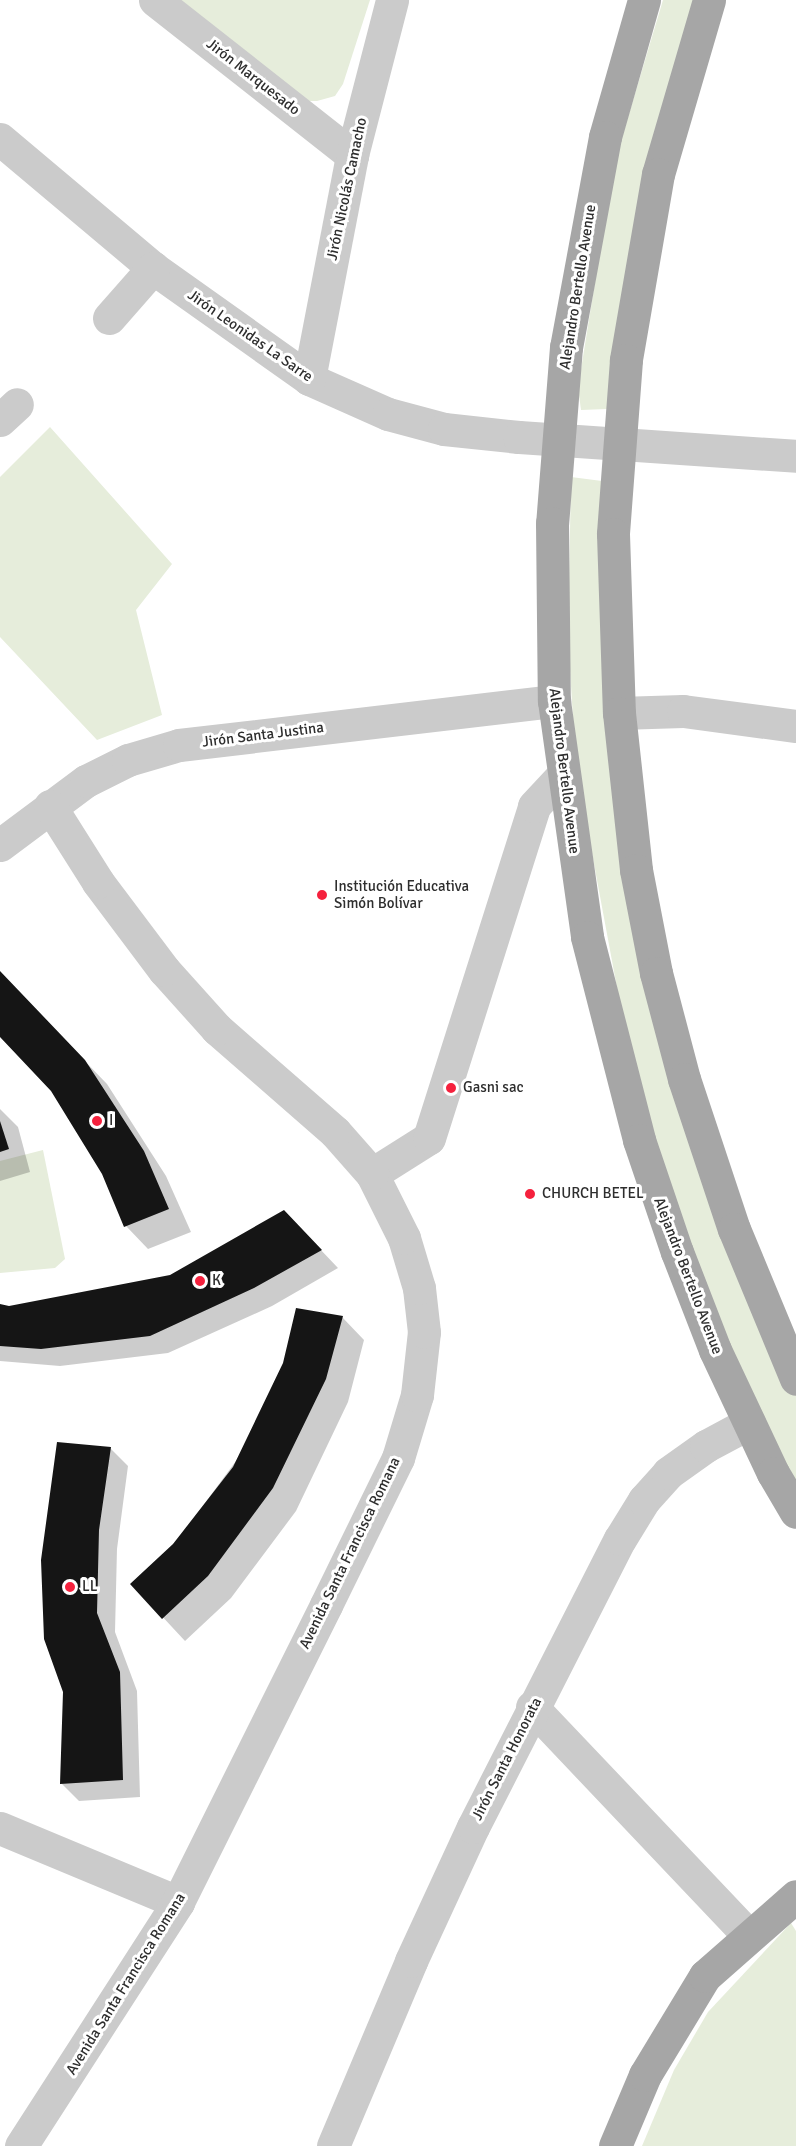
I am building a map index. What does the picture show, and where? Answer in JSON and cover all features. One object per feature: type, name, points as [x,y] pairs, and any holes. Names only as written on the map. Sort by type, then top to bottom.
[{"type":"main road","name":"Alejandro Bertello Avenue","points":[[644,0],[605,137],[581,255],[566,347],[552,523],[554,700],[562,776],[587,937],[639,1140],[676,1252],[749,1423],[796,1512]]},
{"type":"main road","points":[[709,0],[658,174],[627,348],[617,444],[613,534],[619,713],[636,870],[676,1047],[734,1229],[796,1379]]},
{"type":"main road","points":[[615,2146],[645,2074],[705,1976],[747,1935],[796,1896]]},
{"type":"street","name":"Jirón Marquesado","points":[[155,0],[352,155]]},
{"type":"street","name":"Jirón Nicolás Camacho","points":[[309,379],[352,155],[392,0]]},
{"type":"street","name":"Jirón Leonidas La Sarre","points":[[0,139],[153,268],[309,379],[388,414],[444,429],[796,456]]},
{"type":"street","points":[[109,318],[153,268]]},
{"type":"street","name":"Jirón Santa Justina","points":[[0,845],[86,781],[128,760],[179,745],[554,700]]},
{"type":"street","points":[[619,713],[683,711],[796,726]]},
{"type":"street","points":[[372,1174],[429,1138],[534,806],[562,776]]},
{"type":"street","name":"Avenida Santa Francisca Romana","points":[[21,2146],[178,1902],[398,1458],[417,1395],[424,1332],[419,1288],[404,1238],[372,1174],[335,1132],[217,1029],[164,970],[98,882],[50,806]]},
{"type":"street","name":"Jirón Santa Honorata","points":[[333,2146],[411,1961],[532,1707],[644,1500],[668,1473],[706,1446],[749,1423]]},
{"type":"street","points":[[532,1707],[747,1935]]},
{"type":"street","points":[[0,1828],[178,1902]]},
{"type":"green space","points":[[179,0],[370,0],[343,84],[335,96],[317,101],[304,101]]},
{"type":"green space","points":[[663,0],[701,0],[607,409],[581,410],[578,388],[614,164]]},
{"type":"green space","points":[[50,427],[172,564],[136,610],[162,715],[97,740],[0,637],[0,477]]},
{"type":"green space","points":[[571,477],[602,481],[637,906],[796,1395],[796,1486],[710,1306],[641,1117],[576,767],[568,637]]},
{"type":"green space","points":[[43,1150],[65,1259],[55,1268],[0,1273],[0,1161]]},
{"type":"green space","points":[[791,1923],[796,1931],[796,2146],[642,2146],[674,2070],[708,2012]]},
{"type":"building","name":"I","points":[[0,971],[85,1060],[144,1151],[169,1209],[124,1227],[102,1174],[51,1091],[0,1037]]},
{"type":"building","points":[[0,1121],[9,1149],[0,1152]]},
{"type":"building","name":"K","points":[[284,1210],[322,1250],[254,1288],[150,1336],[41,1349],[0,1346],[0,1304],[9,1306],[170,1275]]},
{"type":"building","points":[[296,1308],[343,1316],[326,1379],[273,1488],[208,1576],[162,1619],[130,1584],[173,1544],[233,1467],[283,1363]]},
{"type":"building","name":"LL","points":[[57,1442],[111,1447],[99,1530],[97,1613],[120,1672],[123,1780],[60,1784],[63,1692],[44,1639],[41,1560]]},
{"type":"place","name":"Institución Educativa Simón Bolívar","points":[[322,895]]},
{"type":"place","name":"Gasni sac","points":[[451,1088]]},
{"type":"place","name":"I","points":[[97,1121]]},
{"type":"place","name":"CHURCH BETEL","points":[[530,1194]]},
{"type":"place","name":"K","points":[[200,1281]]},
{"type":"place","name":"LL","points":[[70,1587]]}]
